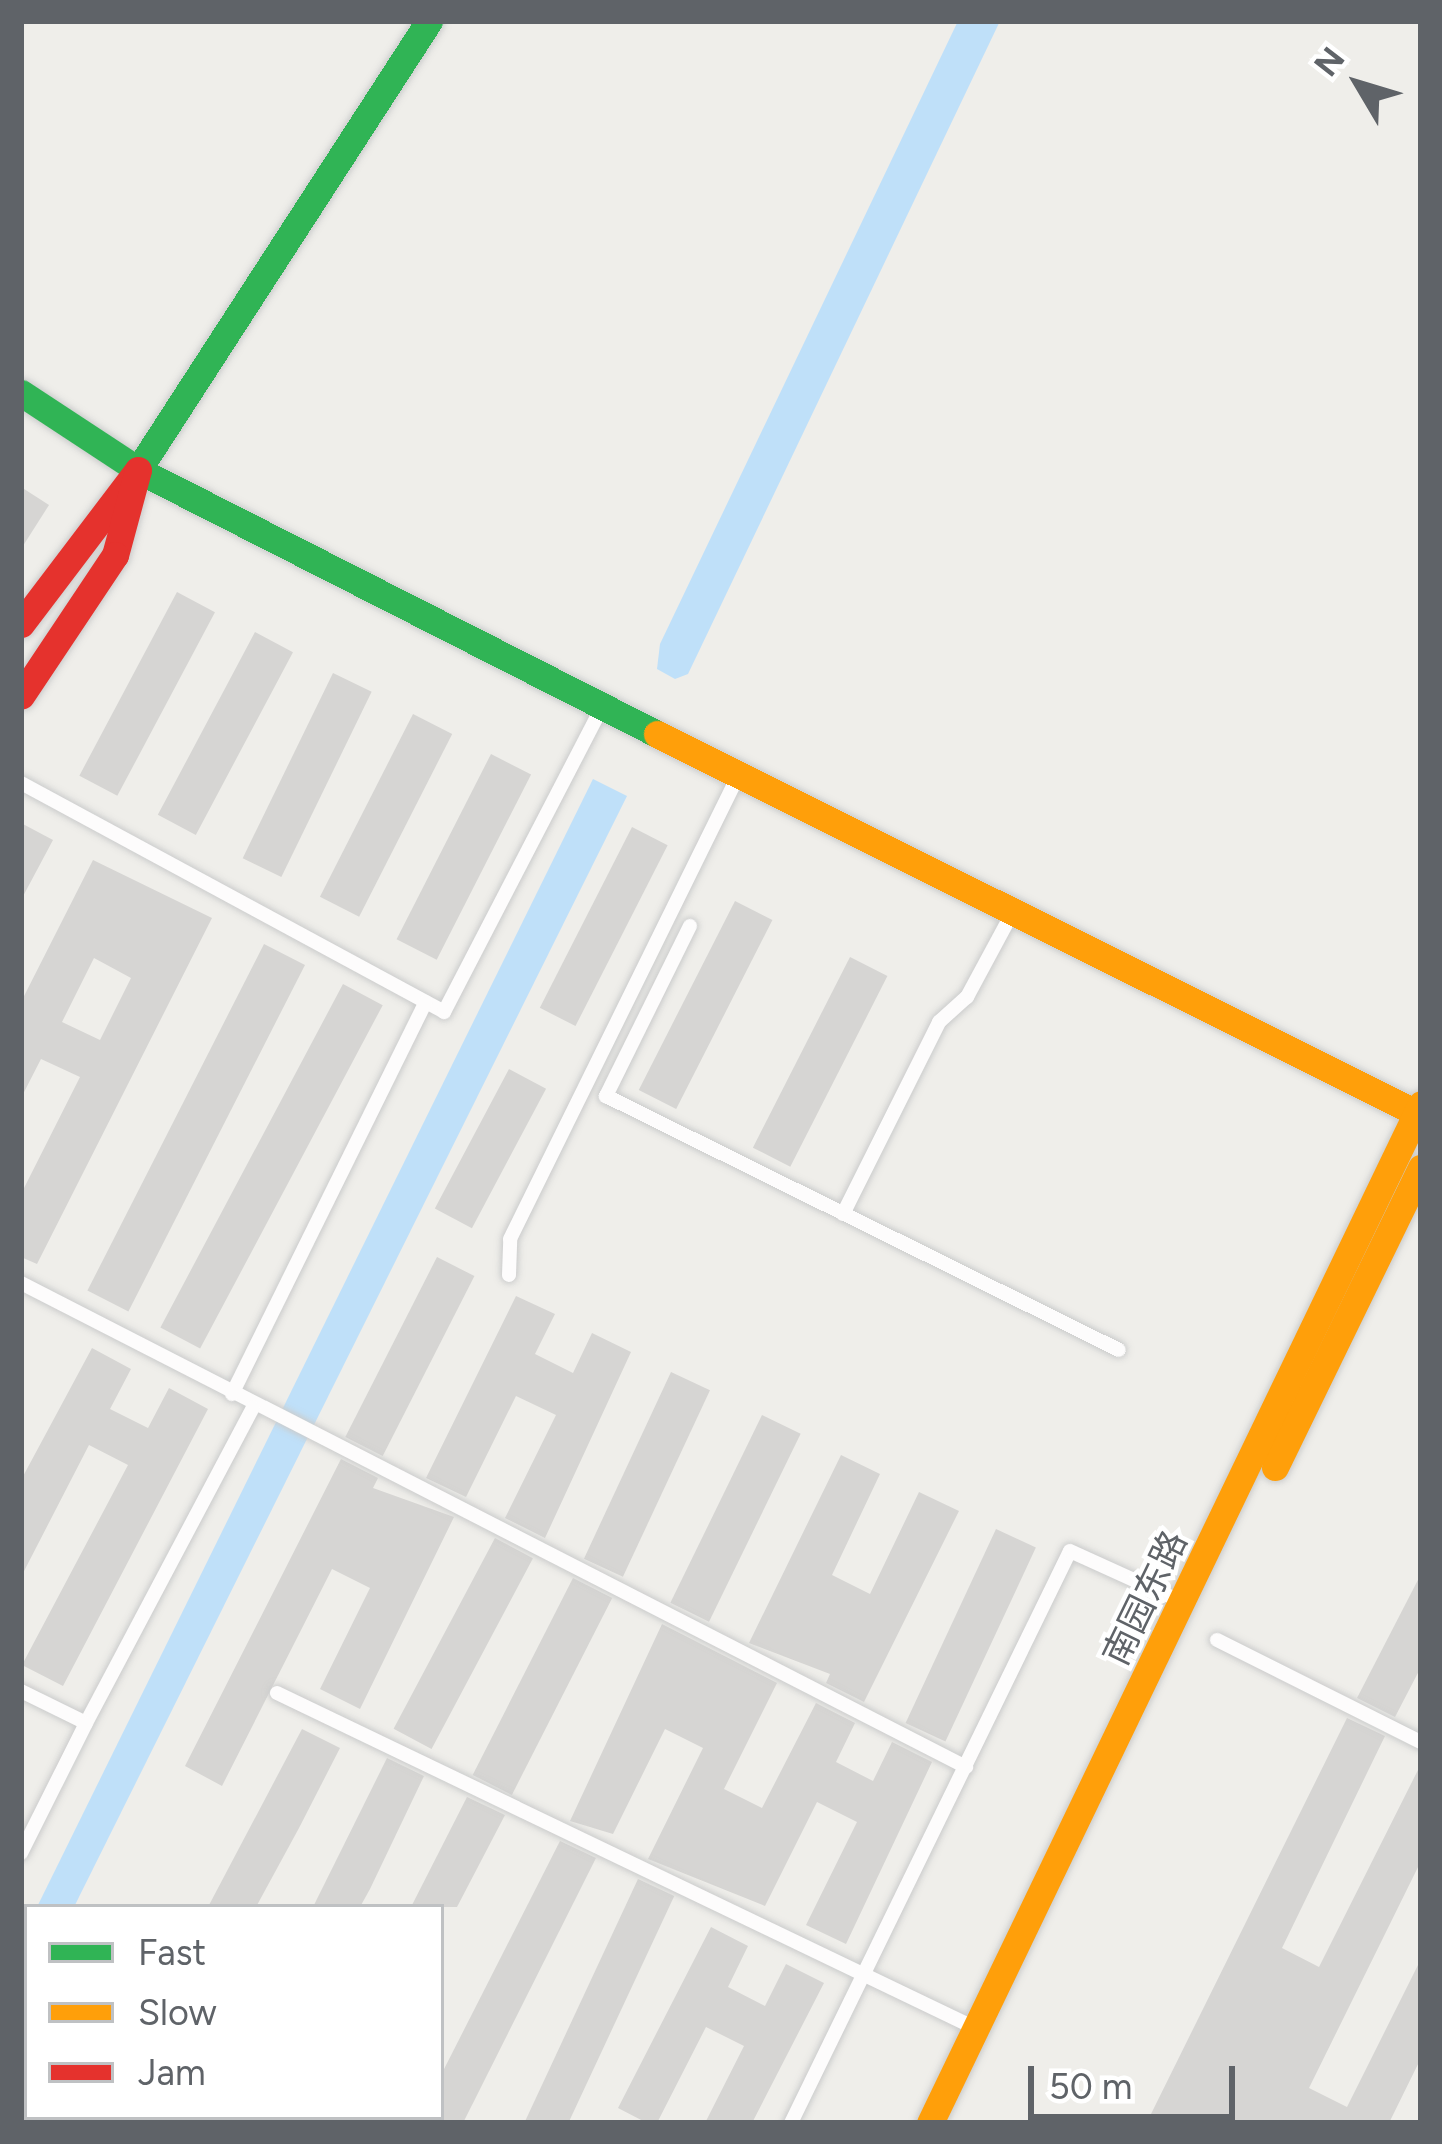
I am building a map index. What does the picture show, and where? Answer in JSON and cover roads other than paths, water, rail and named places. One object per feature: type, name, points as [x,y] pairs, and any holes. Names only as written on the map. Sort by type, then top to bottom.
[{"type":"street","points":[[21,624],[138,470],[430,21]]},
{"type":"street","points":[[21,393],[138,470],[1011,915],[1419,1111]]},
{"type":"street","points":[[21,696],[115,555],[138,470]]},
{"type":"street","name":"南园东路","points":[[930,2123],[1419,1111]]},
{"type":"street","name":"南园东路","points":[[956,2123],[1421,1168]]},
{"type":"lane","points":[[21,784],[444,1012],[602,706]]},
{"type":"lane","points":[[509,1275],[510,1239],[738,776]]},
{"type":"lane","points":[[843,1214],[939,1022],[967,997],[1011,915]]},
{"type":"lane","points":[[690,926],[606,1096],[1119,1350]]},
{"type":"lane","points":[[232,1394],[426,1002]]},
{"type":"lane","points":[[21,1283],[318,1442],[966,1767]]},
{"type":"lane","points":[[21,1853],[253,1407]]},
{"type":"lane","points":[[791,2123],[1070,1551],[1183,1602]]},
{"type":"lane","points":[[1216,1640],[1421,1742]]},
{"type":"lane","points":[[21,1691],[86,1723]]},
{"type":"lane","points":[[277,1694],[976,2029]]},
{"type":"water","points":[[958,21],[1000,21],[688,674],[675,679],[657,669],[660,644]]},
{"type":"water","points":[[593,779],[627,796],[75,1904],[38,1904]]}]
